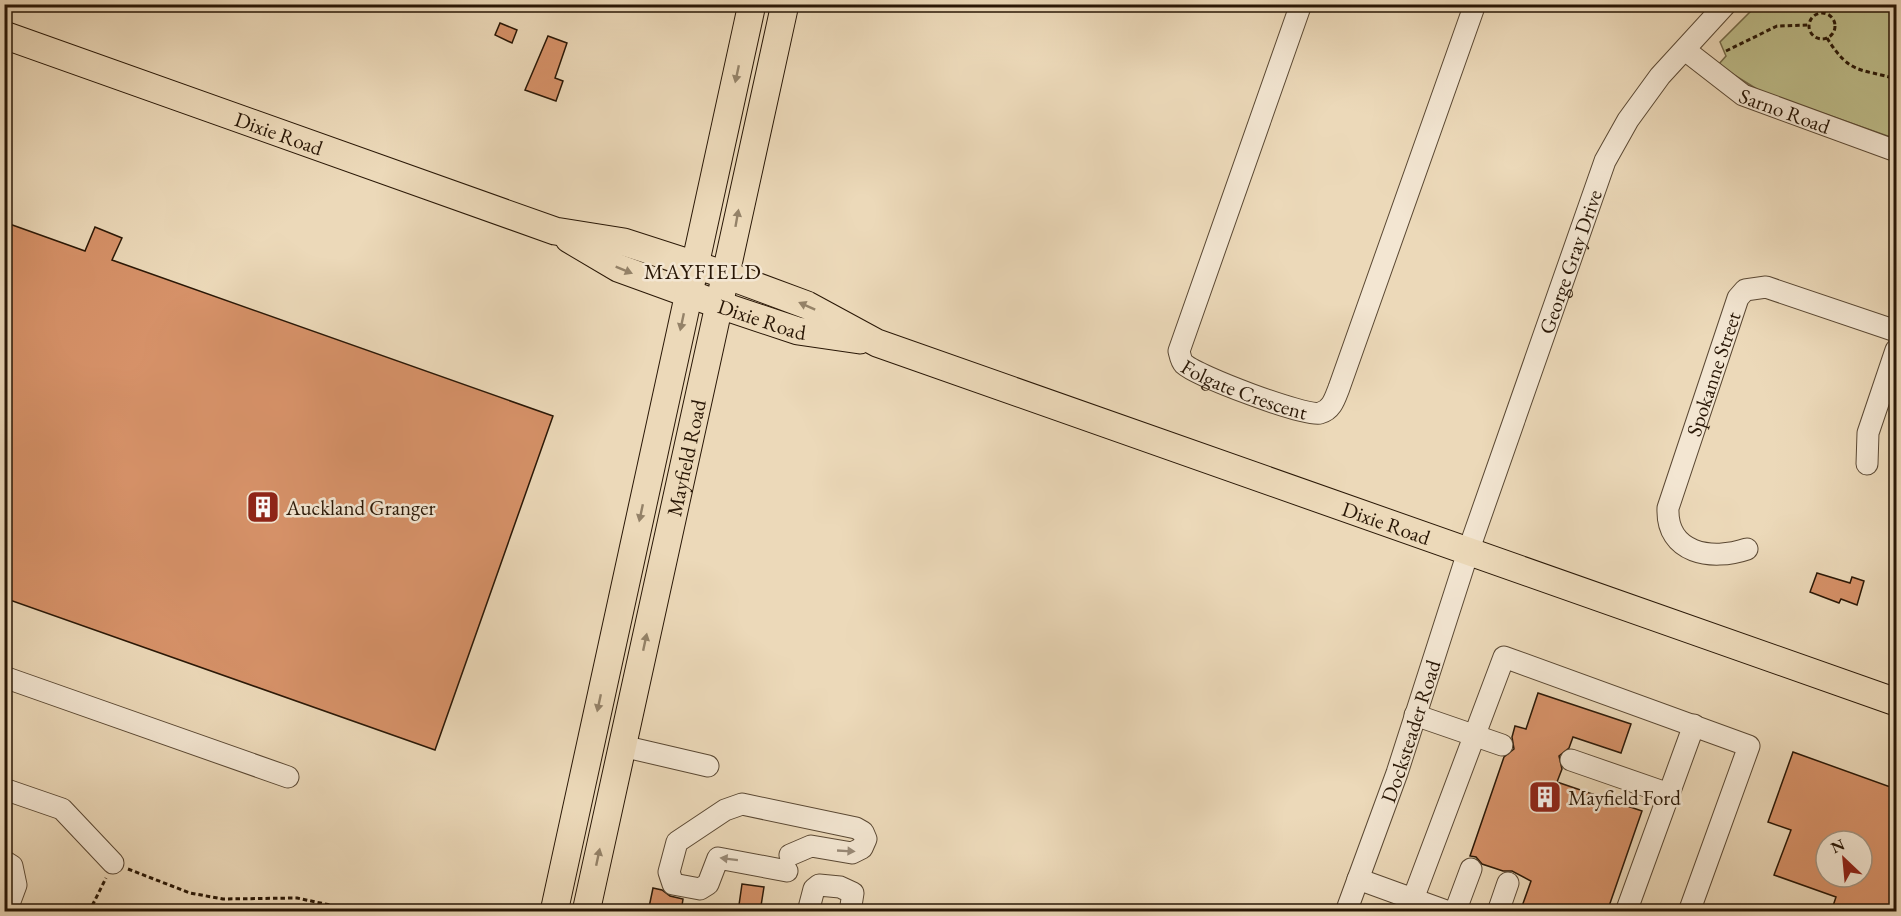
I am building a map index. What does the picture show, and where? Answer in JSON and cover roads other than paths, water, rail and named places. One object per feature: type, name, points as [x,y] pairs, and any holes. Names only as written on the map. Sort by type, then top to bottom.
[{"type":"main road","name":"Mayfield Road","points":[[554,912],[752,4]]},
{"type":"main road","name":"Mayfield Road","points":[[586,912],[785,4]]},
{"type":"main road","name":"Dixie Road","points":[[4,35],[555,231],[624,242],[726,275],[807,305],[878,343],[1468,549],[1896,702]]},
{"type":"main road","name":"Dixie Road","points":[[555,231],[618,268],[720,305],[798,331],[878,343]]},
{"type":"street","name":"Folgate Crescent","points":[[1301,4],[1179,351],[1183,363],[1201,374],[1301,412],[1319,413],[1332,406],[1339,388],[1475,4]]},
{"type":"street","name":"George Gray Drive","points":[[1468,549],[1605,161],[1628,120],[1660,76],[1726,4]]},
{"type":"street","name":"Sarno Road","points":[[1685,50],[1743,94],[1896,150]]},
{"type":"street","name":"Spokanne Street","points":[[1747,549],[1723,556],[1696,552],[1680,543],[1668,522],[1668,508],[1738,298],[1745,290],[1766,286],[1896,331]]},
{"type":"street","points":[[1867,464],[1868,432],[1896,350]]},
{"type":"street","name":"Docksteader Road","points":[[1346,912],[1415,715],[1468,549]]},
{"type":"street","points":[[1413,899],[1504,657],[1749,746],[1689,912]]},
{"type":"street","points":[[4,677],[288,777]]},
{"type":"street","points":[[1415,715],[1502,745]]},
{"type":"street","points":[[1626,912],[1694,725]]},
{"type":"street","points":[[622,746],[708,766]]},
{"type":"street","points":[[1571,760],[1669,794]]},
{"type":"street","points":[[4,789],[62,809],[113,863]]},
{"type":"street","points":[[742,804],[848,826],[863,832],[866,839],[862,848],[852,853],[811,846],[788,863],[718,858],[708,884],[700,889],[673,885],[669,872],[678,842],[725,810],[742,804]]},
{"type":"street","points":[[4,861],[12,866],[16,885],[6,912]]},
{"type":"street","points":[[1455,912],[1471,869]]},
{"type":"street","points":[[1358,879],[1449,912]]},
{"type":"street","points":[[1498,912],[1508,883]]},
{"type":"street","points":[[808,912],[814,889],[819,885],[840,887],[853,893],[850,912]]},
{"type":"place","name":"Auckland Granger","points":[[263,507]]},
{"type":"place","name":"Mayfield Ford","points":[[1545,797]]},
{"type":"district","name":"MAYFIELD","points":[[703,271]]}]
